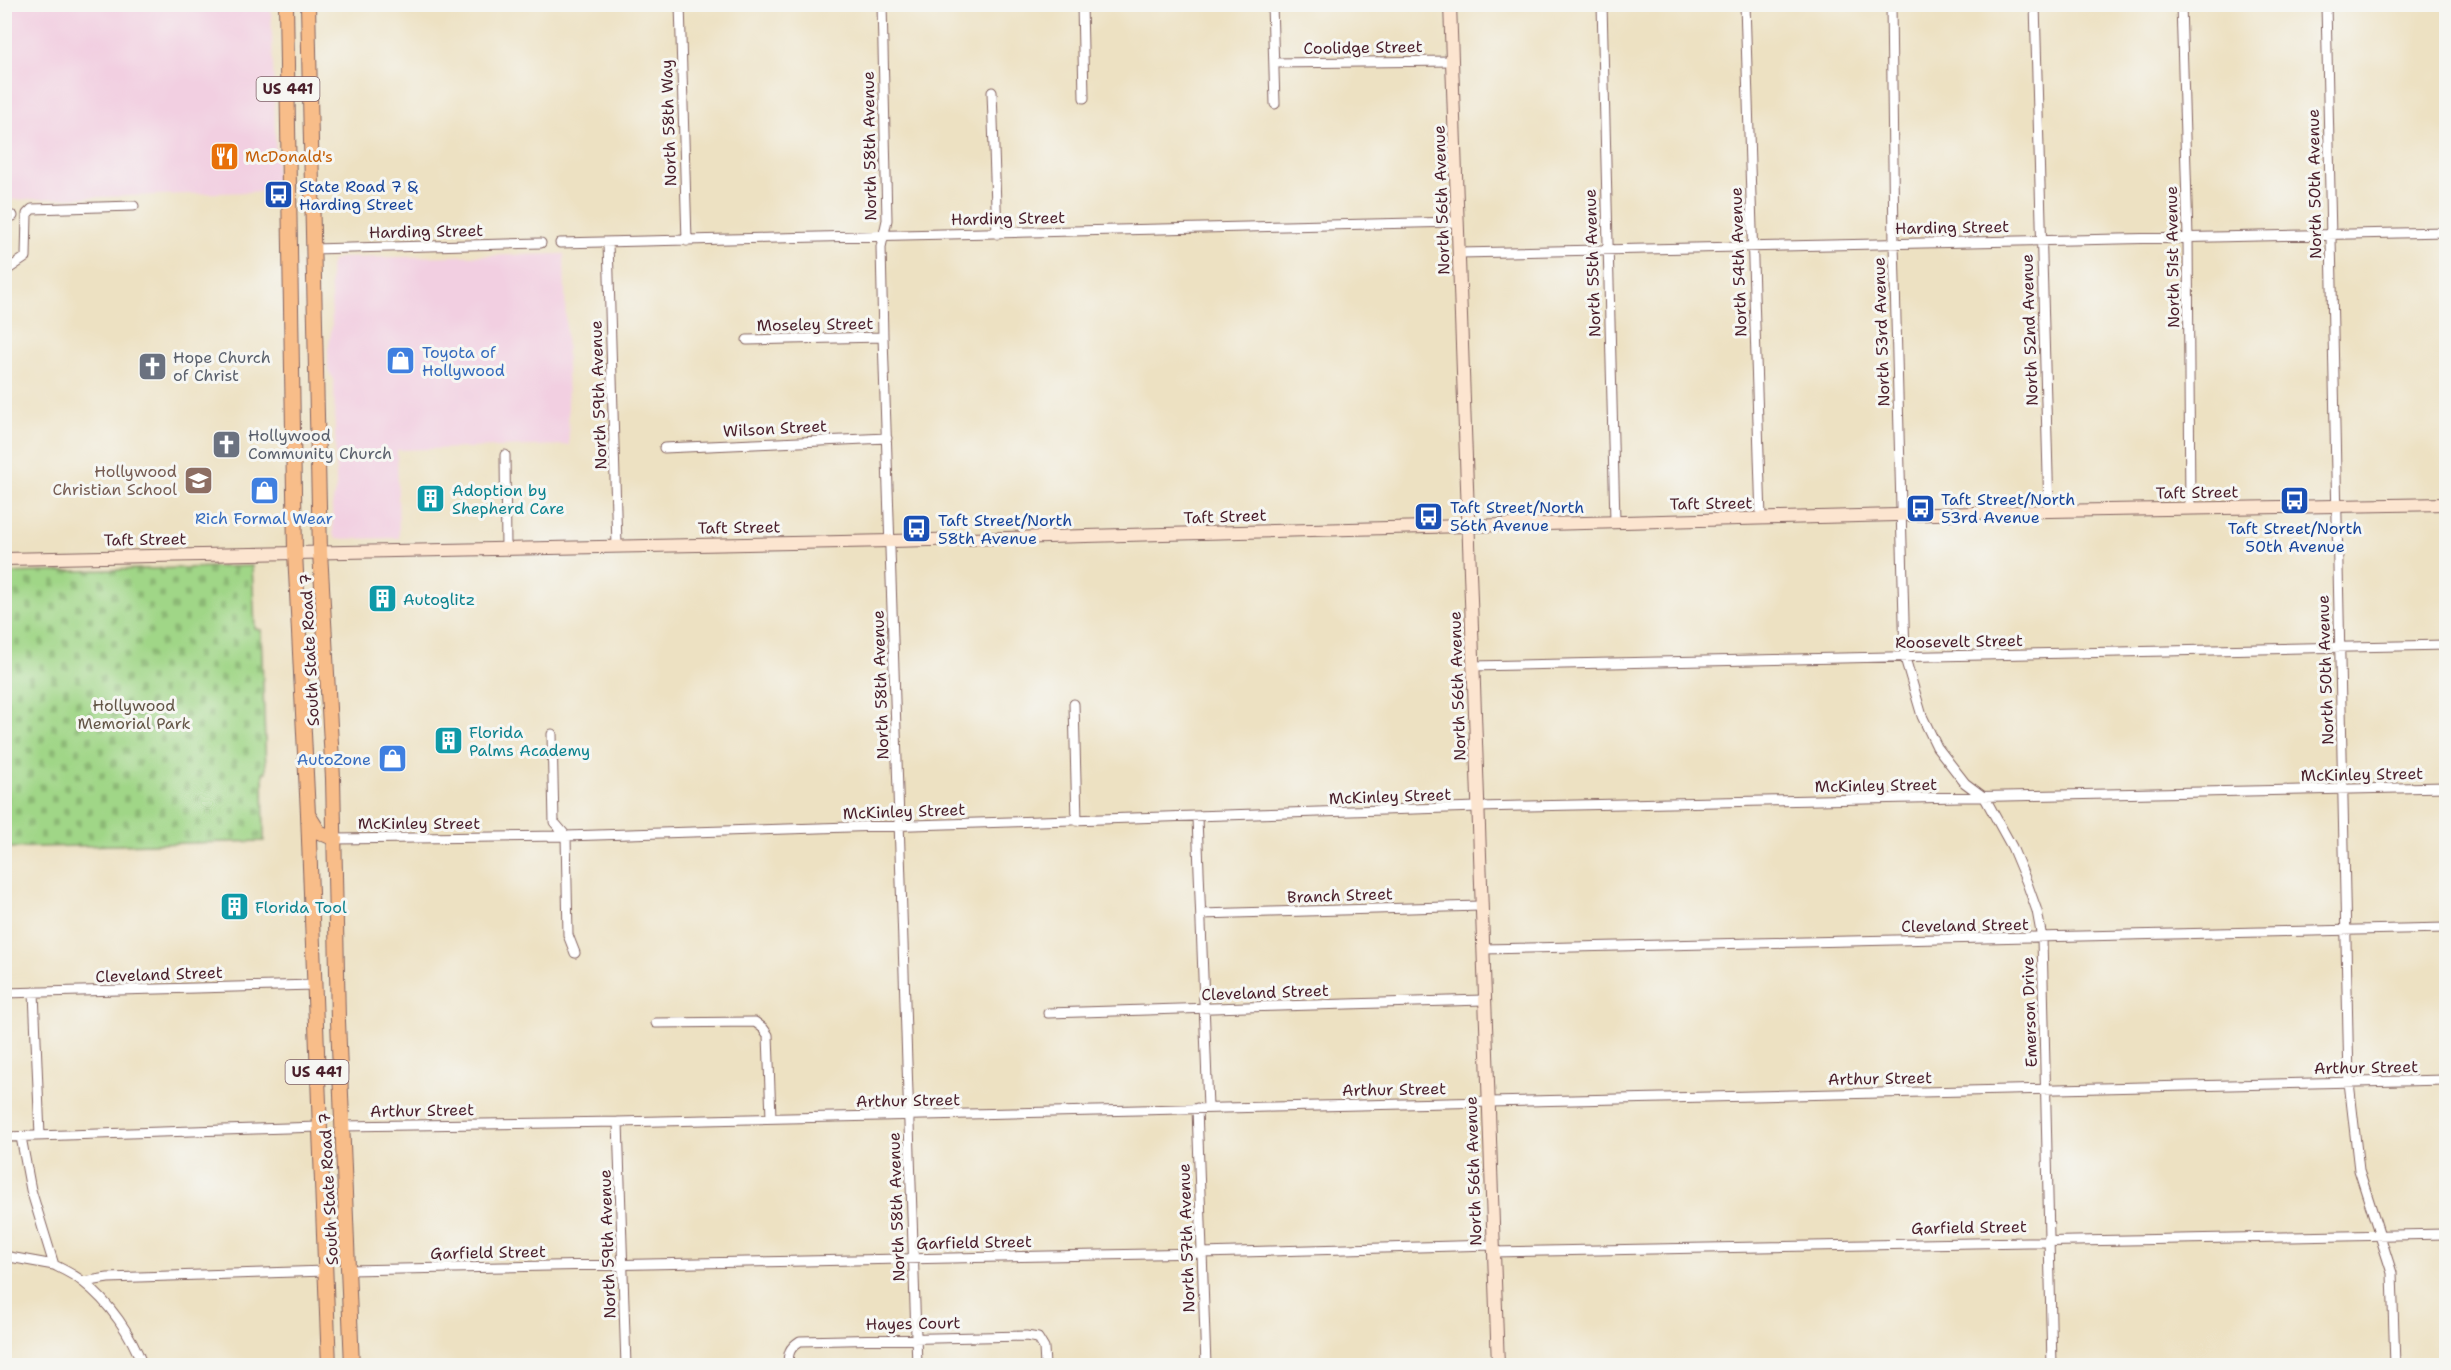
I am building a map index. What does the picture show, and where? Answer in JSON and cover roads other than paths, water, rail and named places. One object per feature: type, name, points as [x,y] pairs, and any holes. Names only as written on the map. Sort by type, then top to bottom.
[{"type":"main road","name":"South State Road 7","points":[[286,4],[295,552],[308,814],[329,1365]]},
{"type":"main road","name":"South State Road 7","points":[[308,4],[320,552],[335,839],[338,1010],[352,1365]]},
{"type":"main road","points":[[286,31],[300,39],[309,56]]},
{"type":"main road","points":[[290,228],[300,242],[312,249]]},
{"type":"main road","points":[[292,280],[305,288],[314,299]]},
{"type":"main road","points":[[308,814],[319,832],[335,839]]},
{"type":"main road","points":[[314,985],[327,992],[338,1010]]},
{"type":"street","name":"North 58th Way","points":[[680,4],[687,241]]},
{"type":"street","name":"North 58th Avenue","points":[[882,4],[887,220],[881,247],[883,337],[917,1365]]},
{"type":"street","points":[[1082,4],[1084,99]]},
{"type":"street","points":[[1272,4],[1275,104]]},
{"type":"street","name":"North 56th Avenue","points":[[1450,4],[1483,1000],[1498,1365]]},
{"type":"street","name":"North 55th Avenue","points":[[1602,4],[1615,521]]},
{"type":"street","name":"North 54th Avenue","points":[[1745,4],[1761,519]]},
{"type":"street","name":"North 53rd Avenue","points":[[1890,4],[1902,515]]},
{"type":"street","name":"North 52nd Avenue","points":[[2035,4],[2049,511]]},
{"type":"street","name":"North 51st Avenue","points":[[2181,4],[2188,237],[2190,508]]},
{"type":"street","name":"North 50th Avenue","points":[[2326,4],[2349,1082],[2359,1170],[2392,1273],[2396,1365]]},
{"type":"street","name":"Coolidge Street","points":[[1274,63],[1452,61]]},
{"type":"street","points":[[992,92],[997,234]]},
{"type":"street","points":[[4,272],[26,257],[27,214],[32,209],[134,206]]},
{"type":"street","name":"Harding Street","points":[[560,243],[1458,222]]},
{"type":"street","name":"Harding Street","points":[[1459,253],[2446,232]]},
{"type":"street","name":"Harding Street","points":[[312,249],[541,243]]},
{"type":"street","name":"North 59th Avenue","points":[[608,243],[617,546]]},
{"type":"street","name":"Moseley Street","points":[[747,340],[883,337]]},
{"type":"street","name":"Wilson Street","points":[[664,448],[887,438]]},
{"type":"street","points":[[505,455],[506,548]]},
{"type":"street","name":"Taft Street","points":[[4,559],[891,541],[1615,521],[2446,504]]},
{"type":"street","name":"Emerson Drive","points":[[1902,515],[1905,658],[1922,716],[1937,747],[1965,783],[1985,798],[2012,847],[2037,912],[2042,938],[2052,1365]]},
{"type":"street","name":"Roosevelt Street","points":[[1472,666],[2446,645]]},
{"type":"street","points":[[1074,704],[1077,821]]},
{"type":"street","points":[[552,734],[554,822],[566,836],[568,934],[575,953]]},
{"type":"street","name":"McKinley Street","points":[[335,839],[566,836],[1197,818],[1478,807],[2446,787]]},
{"type":"street","points":[[1197,818],[1208,1108]]},
{"type":"street","name":"Branch Street","points":[[1201,914],[1480,906]]},
{"type":"street","name":"Cleveland Street","points":[[1483,950],[2446,928]]},
{"type":"street","name":"Cleveland Street","points":[[4,993],[314,985]]},
{"type":"street","points":[[34,992],[39,1136]]},
{"type":"street","name":"Cleveland Street","points":[[1048,1013],[1483,1000]]},
{"type":"street","points":[[656,1023],[755,1022],[763,1028],[768,1035],[771,1118]]},
{"type":"street","name":"Arthur Street","points":[[342,1126],[618,1122],[2446,1080]]},
{"type":"street","name":"North 57th Avenue","points":[[1197,1108],[1206,1365]]},
{"type":"street","name":"North 59th Avenue","points":[[618,1122],[626,1365]]},
{"type":"street","points":[[4,1137],[319,1127]]},
{"type":"street","points":[[21,1137],[31,1190],[54,1265]]},
{"type":"street","name":"Garfield Street","points":[[348,1270],[1492,1248],[2381,1237],[2446,1234]]},
{"type":"street","points":[[4,1256],[54,1265],[83,1282],[114,1314],[135,1345],[143,1365]]},
{"type":"street","points":[[83,1282],[108,1278],[326,1271]]},
{"type":"street","name":"Hayes Court","points":[[788,1365],[788,1353],[791,1347],[800,1341],[1026,1336],[1038,1338],[1044,1348],[1044,1365]]},
{"type":"place","name":"McDonald's","points":[[224,156]]},
{"type":"place","name":"State Road 7 & Harding Street","points":[[278,195]]},
{"type":"place","name":"Toyota of Hollywood","points":[[401,361]]},
{"type":"place","name":"Hope Church of Christ","points":[[152,366]]},
{"type":"place","name":"Hollywood Community Church","points":[[227,444]]},
{"type":"place","name":"Hollywood Christian School","points":[[198,480]]},
{"type":"place","name":"Rich Formal Wear","points":[[264,490]]},
{"type":"place","name":"Adoption by Shepherd Care","points":[[431,499]]},
{"type":"place","name":"Taft Street/North 50th Avenue","points":[[2295,500]]},
{"type":"place","name":"Taft Street/North 53rd Avenue","points":[[1920,508]]},
{"type":"place","name":"Taft Street/North 56th Avenue","points":[[1429,516]]},
{"type":"place","name":"Taft Street/North 58th Avenue","points":[[917,529]]},
{"type":"place","name":"Autoglitz","points":[[382,599]]},
{"type":"place","name":"Florida Palms Academy","points":[[448,741]]},
{"type":"place","name":"AutoZone","points":[[392,759]]},
{"type":"place","name":"Florida Tool","points":[[234,907]]},
{"type":"park label","name":"Hollywood Memorial Park","points":[[134,714]]}]
